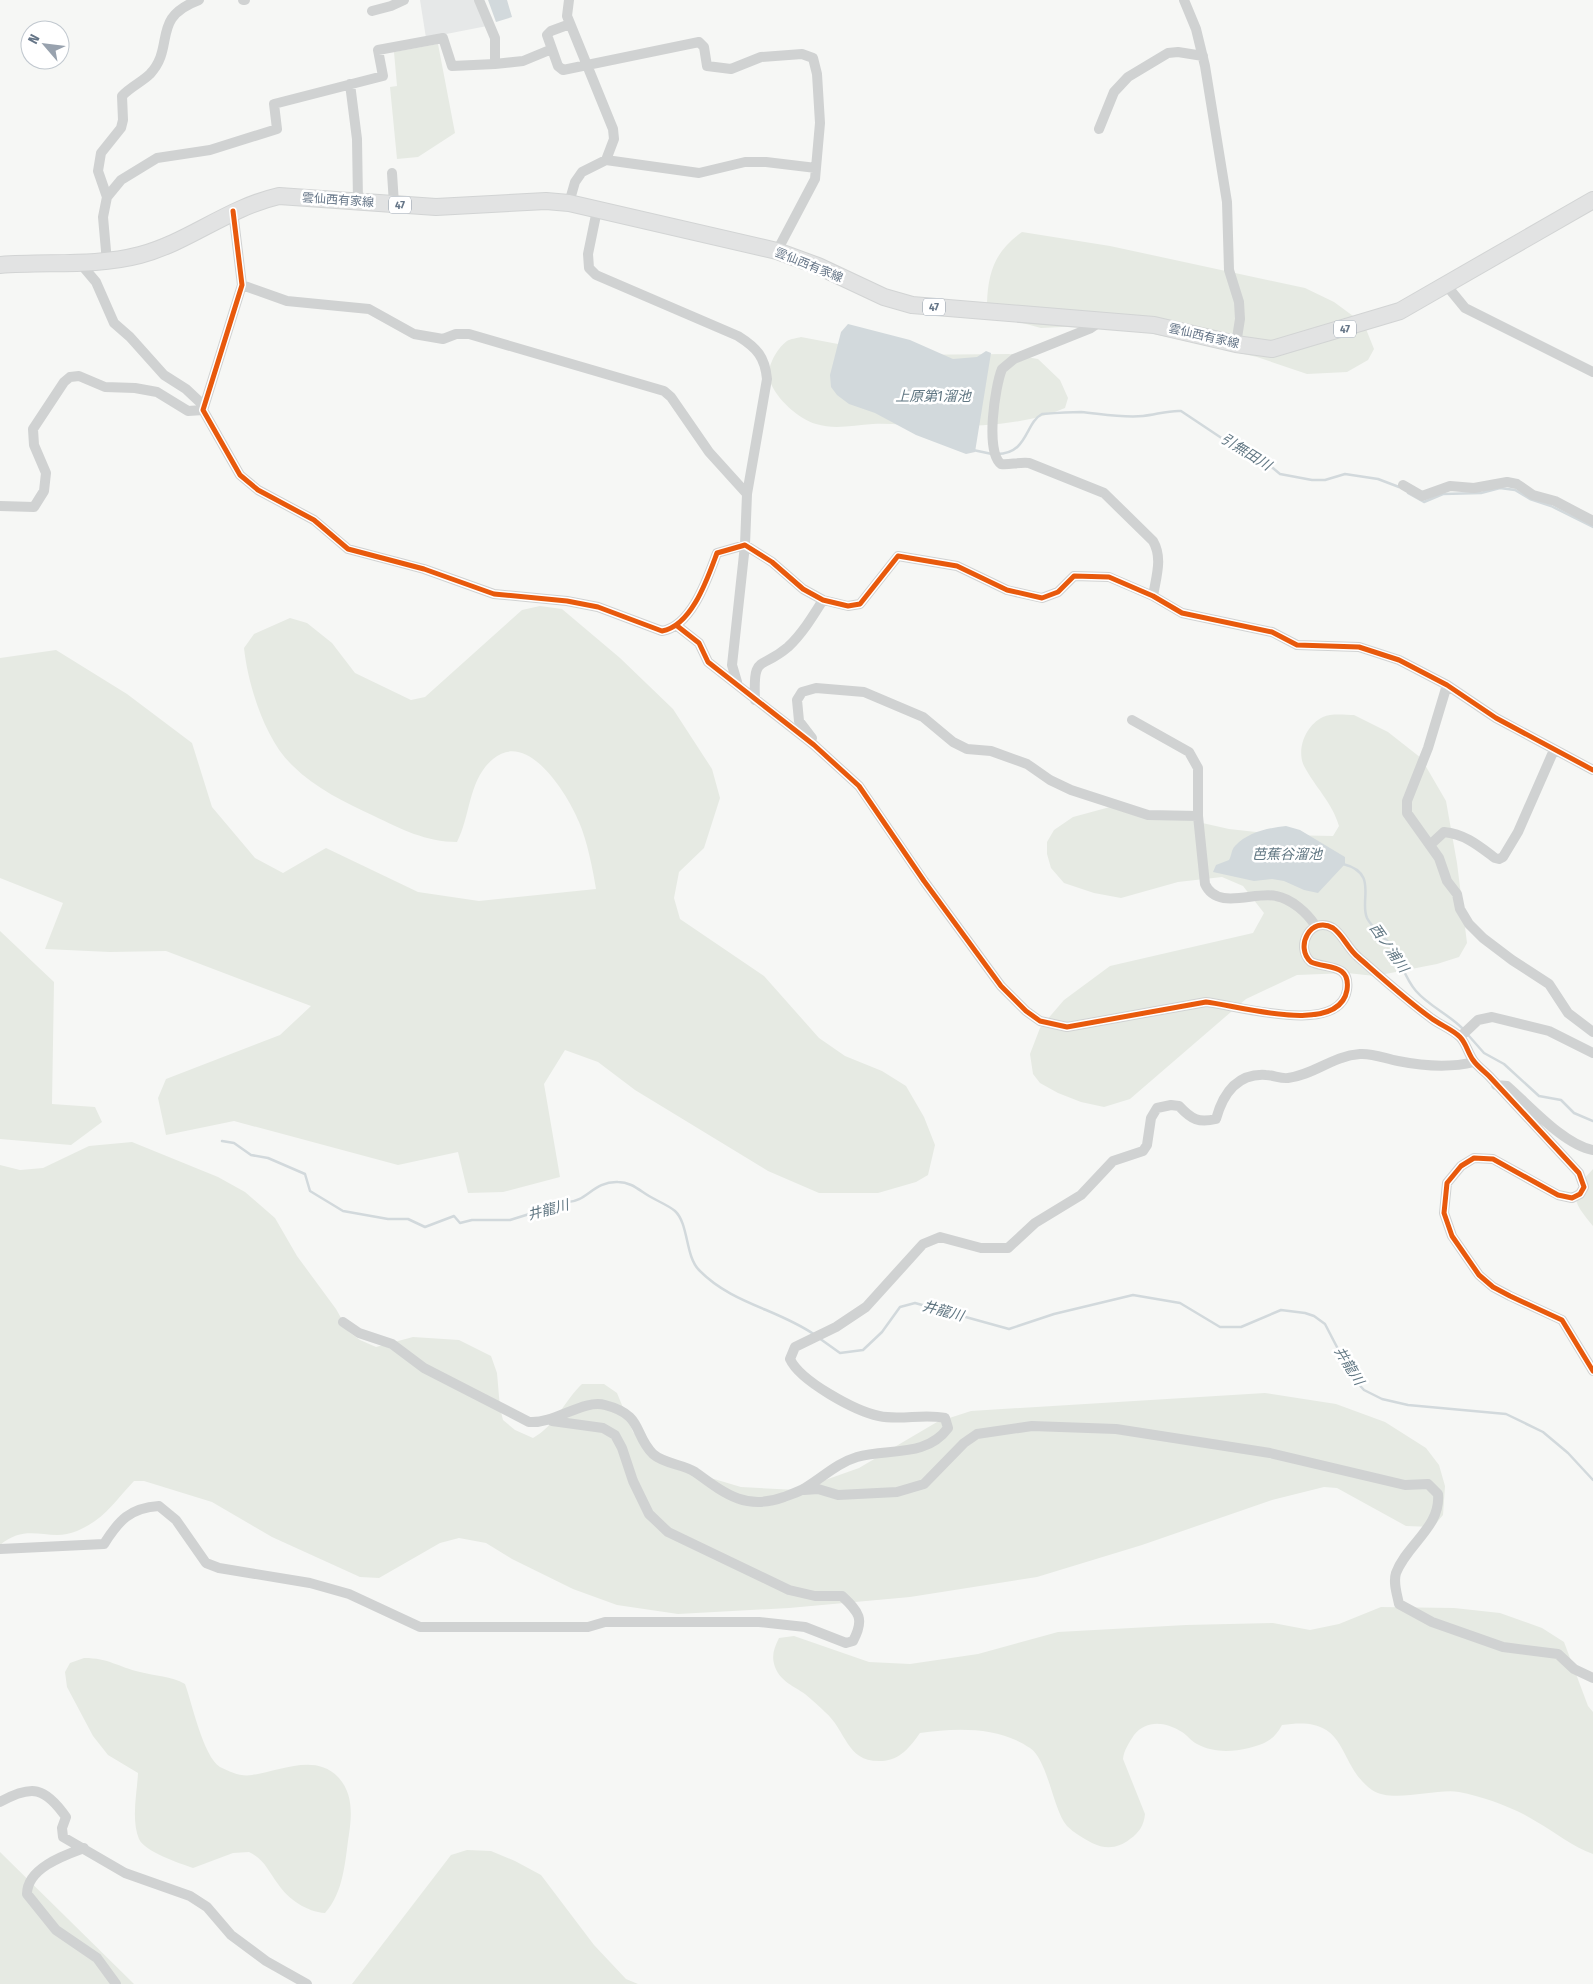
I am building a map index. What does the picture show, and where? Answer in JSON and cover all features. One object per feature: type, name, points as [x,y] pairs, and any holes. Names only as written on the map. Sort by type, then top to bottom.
[{"type":"main road","name":"雲仙西有家線","points":[[0,264],[107,262],[141,254],[173,242],[233,211],[258,201],[279,196],[436,207],[546,201],[569,203],[777,251],[818,266],[872,292],[898,302],[946,309],[1154,325],[1236,344],[1272,349],[1296,344],[1400,311],[1447,286],[1593,200]]},
{"type":"street","points":[[107,262],[103,233],[107,197],[98,171],[101,153],[121,128],[123,120],[122,96],[129,88],[150,74],[159,60],[167,24],[181,6],[199,0]]},
{"type":"street","points":[[372,11],[404,0]]},
{"type":"street","points":[[479,0],[495,38],[495,64]]},
{"type":"street","points":[[569,0],[567,16],[613,129],[614,139],[606,160]]},
{"type":"street","points":[[1184,0],[1196,29],[1203,56],[1228,202],[1229,270],[1239,302],[1240,320],[1236,344]]},
{"type":"street","points":[[570,24],[549,32],[548,38],[558,66],[563,70],[699,42],[704,48],[706,66],[731,69],[761,57],[802,54],[813,58],[817,74],[820,123],[815,179],[777,251]]},
{"type":"street","points":[[107,197],[121,180],[156,158],[210,150],[277,130],[274,104],[383,76],[378,50],[443,38],[452,66],[523,61],[552,49]]},
{"type":"street","points":[[1099,129],[1114,92],[1128,77],[1168,53],[1178,52],[1203,56]]},
{"type":"street","points":[[350,84],[357,139],[358,201]]},
{"type":"street","points":[[569,203],[575,182],[582,172],[606,160],[700,173],[744,162],[766,162],[816,168]]},
{"type":"street","points":[[392,173],[394,204]]},
{"type":"street","points":[[597,210],[588,254],[589,268],[596,275],[738,336],[753,346],[761,355],[766,365],[767,379],[747,494],[745,545],[732,664],[737,682]]},
{"type":"street","points":[[203,407],[242,285],[233,211]]},
{"type":"street","points":[[80,263],[96,282],[114,323],[130,337],[164,376],[186,389],[203,407],[240,475],[258,490],[314,520],[348,548],[424,569],[494,594],[567,601],[598,607],[662,631],[676,625],[690,610],[703,591],[717,553],[745,545],[772,562],[803,589],[823,600],[848,606],[860,604],[898,556],[957,566],[1007,590],[1042,598],[1058,592],[1074,576],[1108,577],[1153,596],[1182,613],[1272,632],[1297,644],[1359,647],[1399,660],[1447,685],[1496,718],[1593,770]]},
{"type":"street","points":[[242,285],[287,301],[369,309],[414,334],[444,339],[456,334],[469,334],[664,391],[672,397],[708,452],[747,494]]},
{"type":"street","points":[[1447,286],[1465,308],[1593,372]]},
{"type":"street","points":[[1102,320],[1091,328],[1014,359],[1002,369],[992,427],[995,455],[1001,464],[1029,463],[1104,493],[1153,541],[1158,549],[1160,557],[1153,596]]},
{"type":"street","points":[[0,506],[34,507],[44,491],[46,473],[34,445],[33,429],[64,382],[70,378],[79,376],[105,387],[135,388],[157,392],[188,411],[203,407]]},
{"type":"street","points":[[1403,485],[1422,496],[1450,486],[1474,488],[1512,483],[1534,495],[1555,502],[1593,521]]},
{"type":"street","points":[[755,700],[754,677],[757,668],[761,663],[788,647],[823,600]]},
{"type":"street","points":[[676,625],[699,643],[708,662],[737,682],[755,700],[814,745],[859,786],[924,881],[1001,986],[1026,1011],[1040,1020],[1067,1027],[1206,1002],[1252,1011],[1291,1015],[1328,1012],[1342,1002],[1347,986],[1346,978],[1338,968],[1316,964],[1306,958],[1305,943],[1307,935],[1316,925],[1323,924],[1337,931],[1353,952],[1380,977],[1432,1019],[1460,1037],[1474,1062],[1579,1174],[1584,1187],[1580,1194],[1572,1198],[1493,1159],[1474,1158],[1460,1166],[1447,1183],[1444,1213],[1452,1236],[1479,1275],[1493,1287],[1562,1320],[1593,1371]]},
{"type":"street","points":[[1447,685],[1406,807],[1410,820],[1431,844],[1439,858],[1447,880],[1457,894],[1460,909],[1469,924],[1483,938],[1512,960],[1549,984],[1568,1014],[1593,1032]]},
{"type":"street","points":[[814,745],[811,735],[799,721],[797,700],[802,692],[816,688],[864,692],[923,717],[953,742],[967,749],[990,751],[1027,764],[1050,780],[1071,790],[1148,815],[1198,816]]},
{"type":"street","points":[[1132,720],[1189,752],[1195,759],[1198,768],[1198,816],[1205,884],[1208,890],[1213,894],[1235,899],[1276,896],[1307,912],[1316,925]]},
{"type":"street","points":[[1431,844],[1444,832],[1454,833],[1472,841],[1495,858],[1500,859],[1503,857],[1518,832],[1554,750]]},
{"type":"street","points":[[1460,1037],[1478,1020],[1492,1017],[1549,1031],[1593,1053]]},
{"type":"street","points":[[803,1490],[839,1465],[858,1457],[907,1452],[942,1436],[948,1428],[945,1418],[880,1416],[846,1403],[803,1376],[793,1367],[790,1359],[795,1347],[836,1327],[866,1307],[923,1244],[940,1238],[981,1248],[1008,1248],[1036,1223],[1081,1196],[1114,1161],[1142,1151],[1147,1144],[1151,1118],[1157,1108],[1171,1105],[1179,1106],[1190,1118],[1201,1122],[1216,1119],[1221,1103],[1230,1087],[1252,1076],[1265,1075],[1288,1078],[1343,1055],[1364,1054],[1414,1064],[1456,1066],[1474,1062]]},
{"type":"street","points":[[1496,1085],[1507,1086],[1562,1134],[1585,1148],[1593,1150]]},
{"type":"street","points":[[343,1322],[359,1333],[392,1344],[424,1368],[514,1416],[529,1422],[541,1423],[590,1405],[602,1404],[631,1417],[637,1423],[649,1449],[657,1457],[692,1470],[712,1486],[743,1501],[760,1503],[803,1490],[818,1489],[838,1495],[897,1492],[924,1484],[964,1443],[977,1434],[1032,1426],[1116,1429],[1270,1454],[1404,1485],[1428,1484],[1438,1494],[1439,1506],[1435,1518],[1396,1573],[1395,1589],[1399,1604],[1432,1622],[1503,1647],[1558,1654],[1574,1669],[1593,1678]]},
{"type":"street","points":[[0,1549],[104,1544],[114,1528],[127,1515],[147,1507],[159,1506],[176,1520],[206,1563],[219,1568],[310,1583],[349,1594],[420,1626],[588,1627],[605,1622],[759,1622],[806,1628],[846,1642],[853,1641],[860,1629],[860,1622],[856,1609],[842,1596],[815,1596],[789,1590],[668,1532],[649,1514],[633,1481],[622,1448],[615,1435],[603,1428],[551,1420]]},
{"type":"street","points":[[0,1802],[30,1790],[41,1791],[57,1804],[66,1817],[62,1828],[63,1837],[125,1873],[190,1896],[207,1907],[231,1935],[266,1960],[307,1984]]},
{"type":"street","points":[[84,1848],[66,1855],[38,1872],[29,1884],[27,1894],[56,1930],[97,1958],[116,1984]]},
{"type":"shaded area","points":[[420,0],[477,0],[487,26],[426,38]]},
{"type":"shaded area","points":[[438,44],[455,133],[418,157],[397,159],[390,87],[397,86],[394,52]]},
{"type":"shaded area","points":[[1022,232],[1110,246],[1305,288],[1334,302],[1364,324],[1374,349],[1368,360],[1347,372],[1307,374],[1257,357],[1149,333],[1082,326],[1041,328],[1015,321],[987,304],[989,282],[995,263],[1005,247]]},
{"type":"shaded area","points":[[801,337],[896,355],[1009,354],[1038,359],[1060,380],[1068,398],[1065,408],[1032,419],[1015,422],[961,426],[880,424],[823,426],[802,418],[796,413],[777,395],[770,381],[769,371],[779,349],[788,340]]},
{"type":"shaded area","points":[[540,606],[562,609],[620,658],[673,709],[712,769],[720,798],[704,848],[679,872],[674,898],[680,919],[764,976],[819,1038],[845,1056],[882,1071],[906,1086],[924,1117],[935,1145],[928,1175],[916,1182],[878,1193],[819,1193],[768,1171],[635,1090],[598,1062],[565,1050],[544,1084],[560,1177],[503,1192],[468,1193],[458,1152],[398,1165],[234,1121],[166,1135],[158,1098],[166,1079],[280,1035],[311,1006],[166,951],[110,952],[45,949],[63,903],[0,878],[0,658],[56,650],[127,694],[192,743],[212,807],[255,858],[283,873],[326,848],[418,892],[479,901],[596,889],[587,846],[574,810],[556,782],[533,759],[520,752],[506,752],[493,759],[485,767],[474,787],[462,832],[457,842],[435,840],[414,834],[331,794],[293,766],[274,742],[266,727],[254,695],[246,663],[244,648],[254,634],[290,618],[307,623],[332,643],[355,673],[411,700],[425,697],[522,610]]},
{"type":"shaded area","points":[[1354,715],[1388,732],[1421,758],[1446,801],[1457,863],[1467,943],[1459,957],[1437,964],[1375,976],[1347,973],[1297,975],[1246,999],[1130,1099],[1104,1107],[1081,1102],[1058,1093],[1040,1083],[1033,1074],[1030,1054],[1040,1028],[1064,1000],[1110,966],[1253,933],[1264,913],[1243,886],[1222,877],[1178,882],[1121,898],[1094,893],[1064,883],[1051,868],[1047,854],[1047,842],[1054,830],[1073,817],[1110,807],[1158,813],[1229,829],[1284,835],[1333,836],[1339,826],[1336,817],[1304,766],[1301,752],[1302,745],[1307,732],[1323,717]]},
{"type":"shaded area","points":[[0,931],[54,982],[52,1104],[95,1107],[102,1122],[71,1145],[0,1139]]},
{"type":"shaded area","points":[[132,1142],[218,1177],[245,1192],[275,1218],[297,1256],[336,1309],[349,1332],[360,1340],[376,1347],[413,1337],[459,1340],[491,1356],[497,1373],[503,1420],[515,1430],[533,1438],[547,1427],[582,1384],[604,1384],[617,1393],[633,1432],[647,1447],[677,1468],[741,1487],[797,1490],[859,1468],[937,1422],[971,1411],[1265,1393],[1336,1404],[1385,1422],[1426,1448],[1439,1465],[1445,1486],[1443,1515],[1433,1527],[1406,1526],[1337,1488],[1324,1487],[1272,1500],[1142,1545],[1037,1577],[910,1597],[789,1608],[678,1614],[617,1605],[573,1589],[512,1559],[486,1543],[459,1538],[440,1543],[379,1578],[360,1577],[272,1537],[212,1502],[144,1481],[134,1481],[102,1515],[77,1531],[57,1535],[20,1534],[0,1545],[0,1165],[20,1170],[43,1168],[89,1146]]},
{"type":"shaded area","points":[[1593,1169],[1593,1226],[1580,1210],[1576,1197],[1580,1185]]},
{"type":"shaded area","points":[[1381,1607],[1454,1608],[1500,1613],[1542,1628],[1564,1642],[1588,1706],[1593,1712],[1593,1854],[1519,1812],[1479,1797],[1449,1791],[1391,1796],[1372,1790],[1360,1779],[1339,1743],[1331,1734],[1320,1727],[1304,1724],[1282,1725],[1272,1738],[1264,1743],[1249,1748],[1229,1751],[1203,1747],[1170,1726],[1151,1724],[1145,1726],[1134,1735],[1123,1759],[1145,1814],[1144,1822],[1133,1837],[1126,1842],[1117,1846],[1102,1847],[1085,1839],[1067,1826],[1062,1819],[1046,1774],[1036,1754],[1018,1741],[990,1732],[947,1730],[920,1733],[908,1748],[888,1760],[870,1760],[861,1757],[848,1744],[825,1712],[781,1676],[775,1667],[773,1659],[774,1649],[779,1638],[794,1636],[869,1662],[910,1664],[978,1654],[1058,1632],[1186,1625],[1273,1623],[1310,1630],[1339,1624]]},
{"type":"shaded area","points":[[84,1658],[107,1661],[132,1670],[174,1679],[185,1684],[208,1752],[214,1761],[224,1769],[236,1774],[248,1775],[308,1765],[319,1766],[329,1770],[338,1777],[349,1797],[351,1811],[350,1826],[340,1886],[325,1913],[311,1910],[293,1900],[282,1890],[263,1862],[249,1852],[233,1853],[193,1868],[163,1856],[142,1844],[135,1823],[138,1773],[108,1755],[93,1736],[67,1687],[65,1672],[70,1663]]},
{"type":"shaded area","points":[[467,1850],[491,1851],[541,1875],[594,1945],[626,1979],[638,1984],[352,1984],[451,1855]]},
{"type":"shaded area","points":[[0,1852],[134,1984],[0,1984]]},
{"type":"water","points":[[488,0],[507,0],[512,17],[496,22]]},
{"type":"water","name":"上原第1溜池","points":[[848,324],[910,340],[953,359],[977,357],[986,351],[991,353],[975,452],[966,454],[916,435],[875,413],[849,404],[837,395],[831,387],[830,375],[841,332]]},
{"type":"water","name":"芭蕉谷溜池","points":[[1286,826],[1300,830],[1345,857],[1345,864],[1318,893],[1304,890],[1284,881],[1272,879],[1254,881],[1213,872],[1216,865],[1229,860],[1234,848],[1246,837],[1265,830]]},
{"type":"waterway","name":"引無田川","points":[[997,454],[1007,453],[1015,449],[1025,437],[1036,418],[1042,414],[1081,412],[1135,416],[1181,411],[1235,447],[1261,458],[1280,474],[1312,480],[1325,480],[1345,474],[1378,479],[1399,487]]},
{"type":"waterway","name":"引無田川","points":[[973,450],[992,454]]},
{"type":"waterway","name":"引無田川","points":[[1408,493],[1424,502],[1443,494],[1481,493],[1500,488],[1515,490],[1530,499],[1551,506],[1593,527]]},
{"type":"waterway","name":"西ノ浦川","points":[[1343,864],[1354,868],[1361,874],[1366,888],[1365,911],[1367,918],[1390,944],[1412,986],[1421,996],[1462,1028]]},
{"type":"waterway","name":"西ノ浦川","points":[[1469,1036],[1484,1053],[1504,1064],[1539,1096],[1561,1100],[1574,1113],[1593,1121]]},
{"type":"waterway","name":"井龍川","points":[[222,1141],[234,1143],[251,1155],[268,1158],[305,1174],[310,1191],[343,1211],[388,1219],[408,1219],[425,1227],[454,1216],[460,1223],[472,1220],[510,1220],[580,1199],[603,1185],[618,1182],[627,1183],[675,1211],[683,1224],[691,1257],[699,1270],[712,1281],[740,1299],[801,1326],[815,1335]]},
{"type":"waterway","name":"井龍川","points":[[819,1338],[840,1353],[863,1350],[882,1332],[900,1307],[915,1303],[1009,1329],[1054,1314],[1133,1295],[1180,1303],[1220,1327],[1241,1327],[1281,1310],[1305,1313],[1314,1316],[1325,1324],[1353,1378],[1364,1390],[1382,1399],[1408,1405],[1506,1414],[1543,1432],[1568,1453],[1593,1480]]},
{"type":"cycle path","points":[[233,211],[242,285],[203,410],[240,475],[258,490],[314,520],[348,549],[424,569],[494,594],[567,601],[598,607],[662,631],[673,627],[690,610],[704,587],[717,553],[745,545],[772,562],[803,589],[823,600],[848,606],[860,604],[898,556],[957,566],[1007,590],[1042,598],[1058,592],[1074,576],[1109,577],[1153,596],[1182,613],[1272,632],[1297,645],[1359,647],[1399,660],[1447,685],[1496,718],[1593,770]]},
{"type":"cycle path","points":[[676,625],[699,643],[708,662],[814,745],[859,786],[924,881],[1001,986],[1026,1011],[1040,1021],[1067,1027],[1206,1002],[1285,1015],[1307,1015],[1326,1012],[1340,1004],[1347,990],[1345,975],[1336,969],[1311,962],[1306,956],[1304,949],[1307,934],[1312,929],[1325,925],[1333,928],[1340,934],[1354,954],[1431,1018],[1460,1037],[1476,1064],[1579,1173],[1584,1187],[1580,1194],[1572,1198],[1558,1195],[1493,1159],[1474,1158],[1461,1166],[1447,1183],[1444,1213],[1452,1236],[1479,1275],[1493,1287],[1562,1320],[1593,1371]]}]
